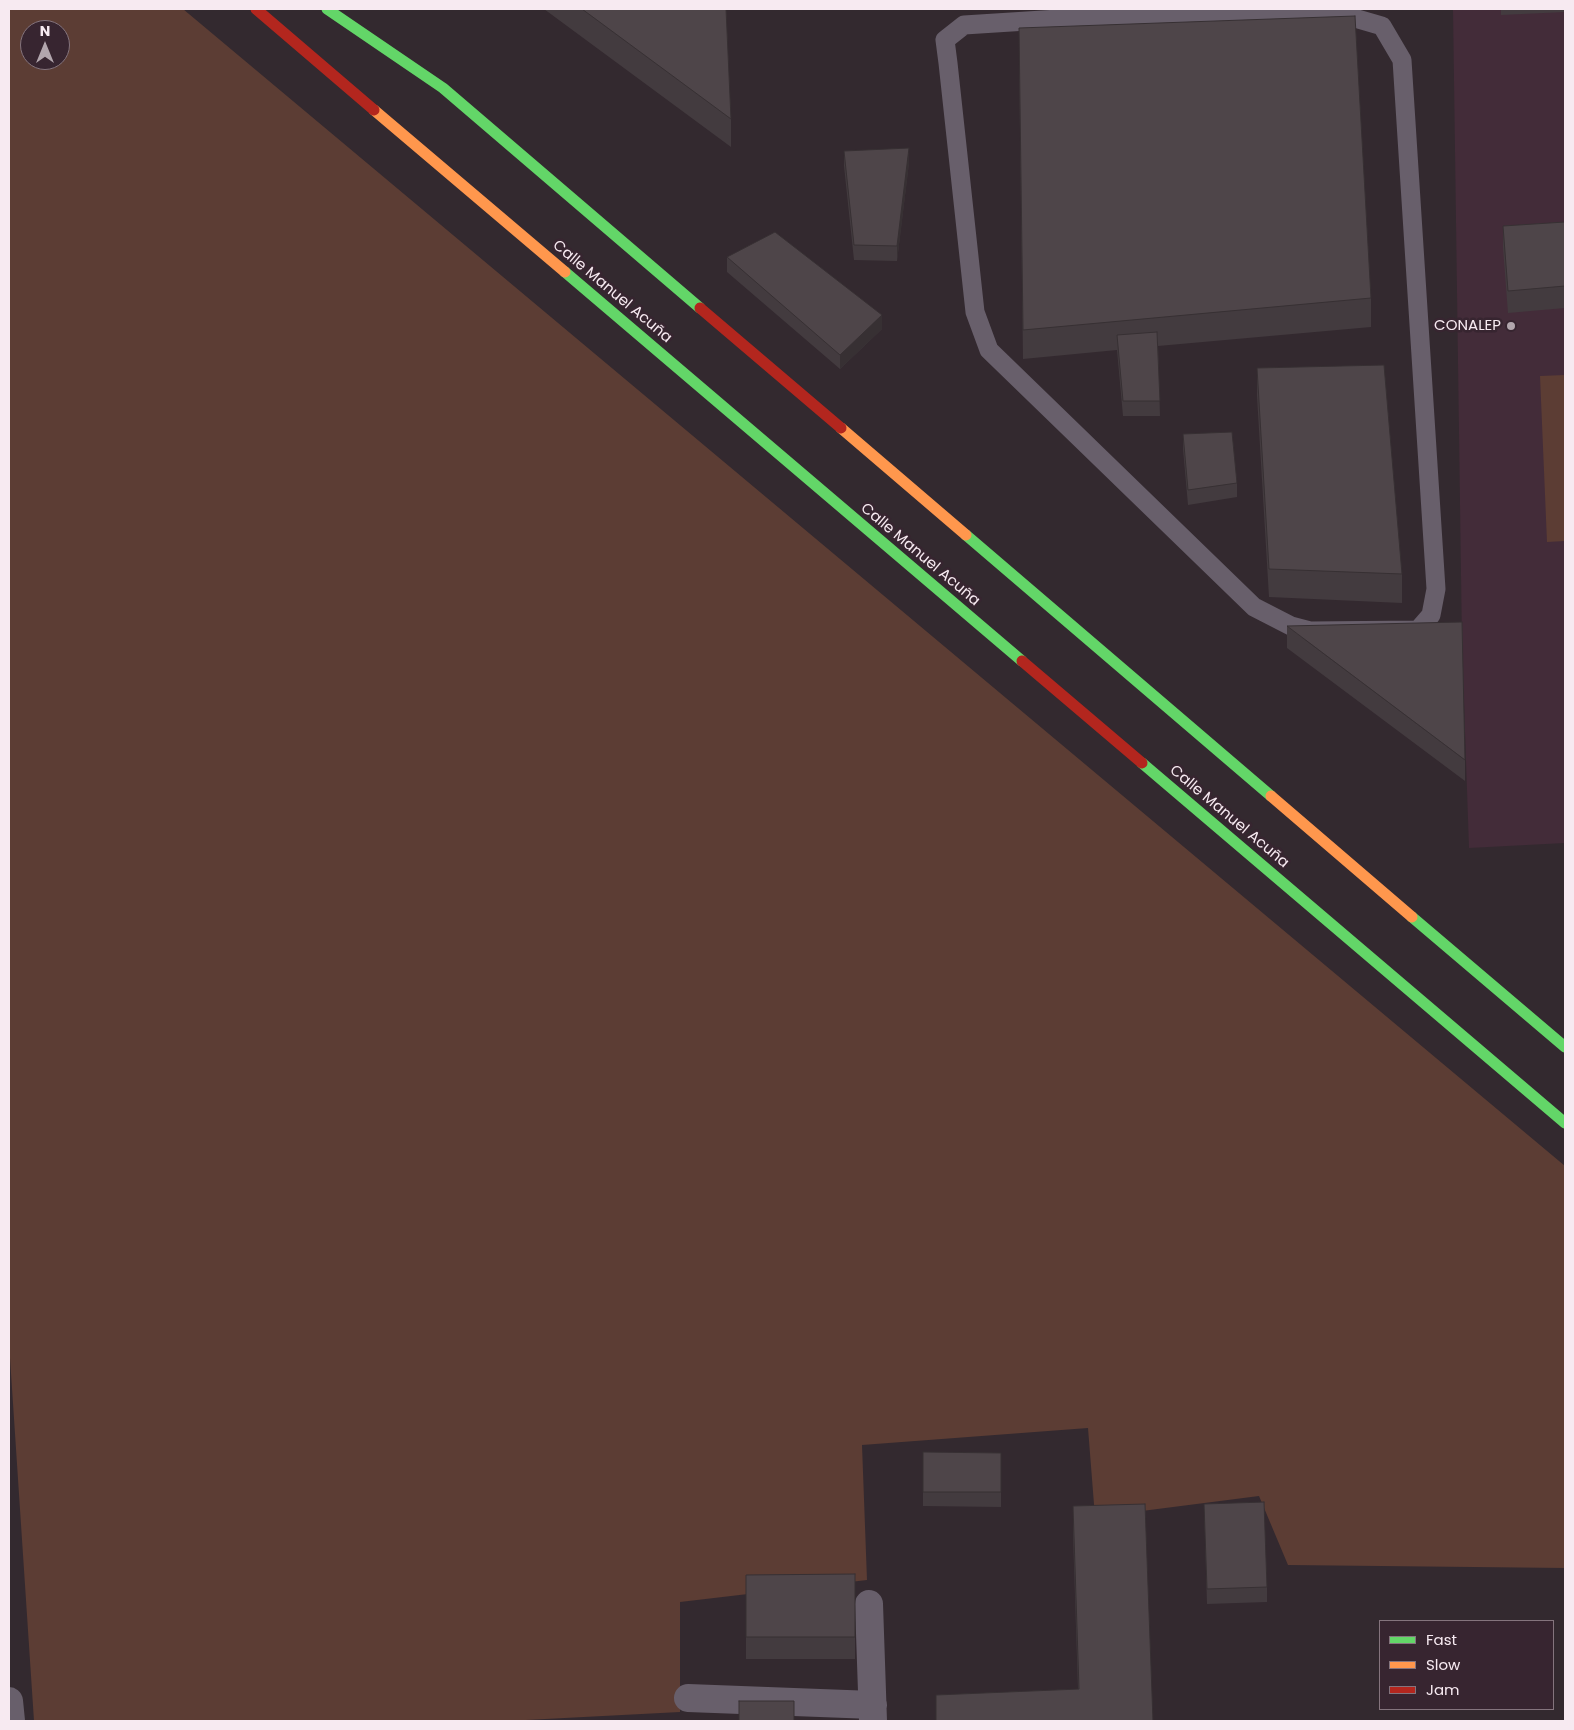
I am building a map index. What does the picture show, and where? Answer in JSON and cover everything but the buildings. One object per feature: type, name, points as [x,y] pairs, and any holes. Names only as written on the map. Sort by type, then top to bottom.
[{"type":"main road","name":"Calle Manuel Acuña","points":[[256,9],[1565,1124]]},
{"type":"main road","points":[[327,9],[443,88],[1565,1047]]},
{"type":"street","points":[[688,1698],[873,1713],[869,1604]]},
{"type":"street","points":[[9,1701],[10,1721]]},
{"type":"lane","points":[[1075,13],[1351,17],[1382,26],[1402,60],[1436,589],[1430,614],[1418,630],[1310,632],[1291,626],[1254,607],[989,350],[975,312],[945,40],[964,25],[1075,13]]},
{"type":"shaded area","points":[[9,9],[183,9],[1565,1166],[1565,1568],[1288,1565],[1259,1496],[1095,1517],[1088,1428],[862,1445],[867,1580],[680,1602],[680,1712],[507,1721],[34,1721],[9,1343]]},
{"type":"shaded area","name":"CONALEP","points":[[1453,9],[1565,9],[1565,843],[1469,848],[1462,644]]},
{"type":"shaded area","points":[[1565,375],[1565,541],[1547,542],[1540,376]]},
{"type":"traffic: fast","points":[[327,9],[443,88],[700,308]]},
{"type":"traffic: fast","points":[[565,272],[1022,661]]},
{"type":"traffic: fast","points":[[966,535],[1271,796]]},
{"type":"traffic: fast","points":[[1142,763],[1565,1123]]},
{"type":"traffic: fast","points":[[1412,917],[1565,1047]]},
{"type":"traffic: slow","points":[[374,110],[565,272]]},
{"type":"traffic: slow","points":[[841,428],[966,535]]},
{"type":"traffic: slow","points":[[1271,796],[1412,917]]},
{"type":"traffic: jam","points":[[256,9],[374,110]]},
{"type":"traffic: jam","points":[[700,308],[841,428]]},
{"type":"traffic: jam","points":[[1022,661],[1142,763]]},
{"type":"place","name":"CONALEP","points":[[1511,326]]}]
